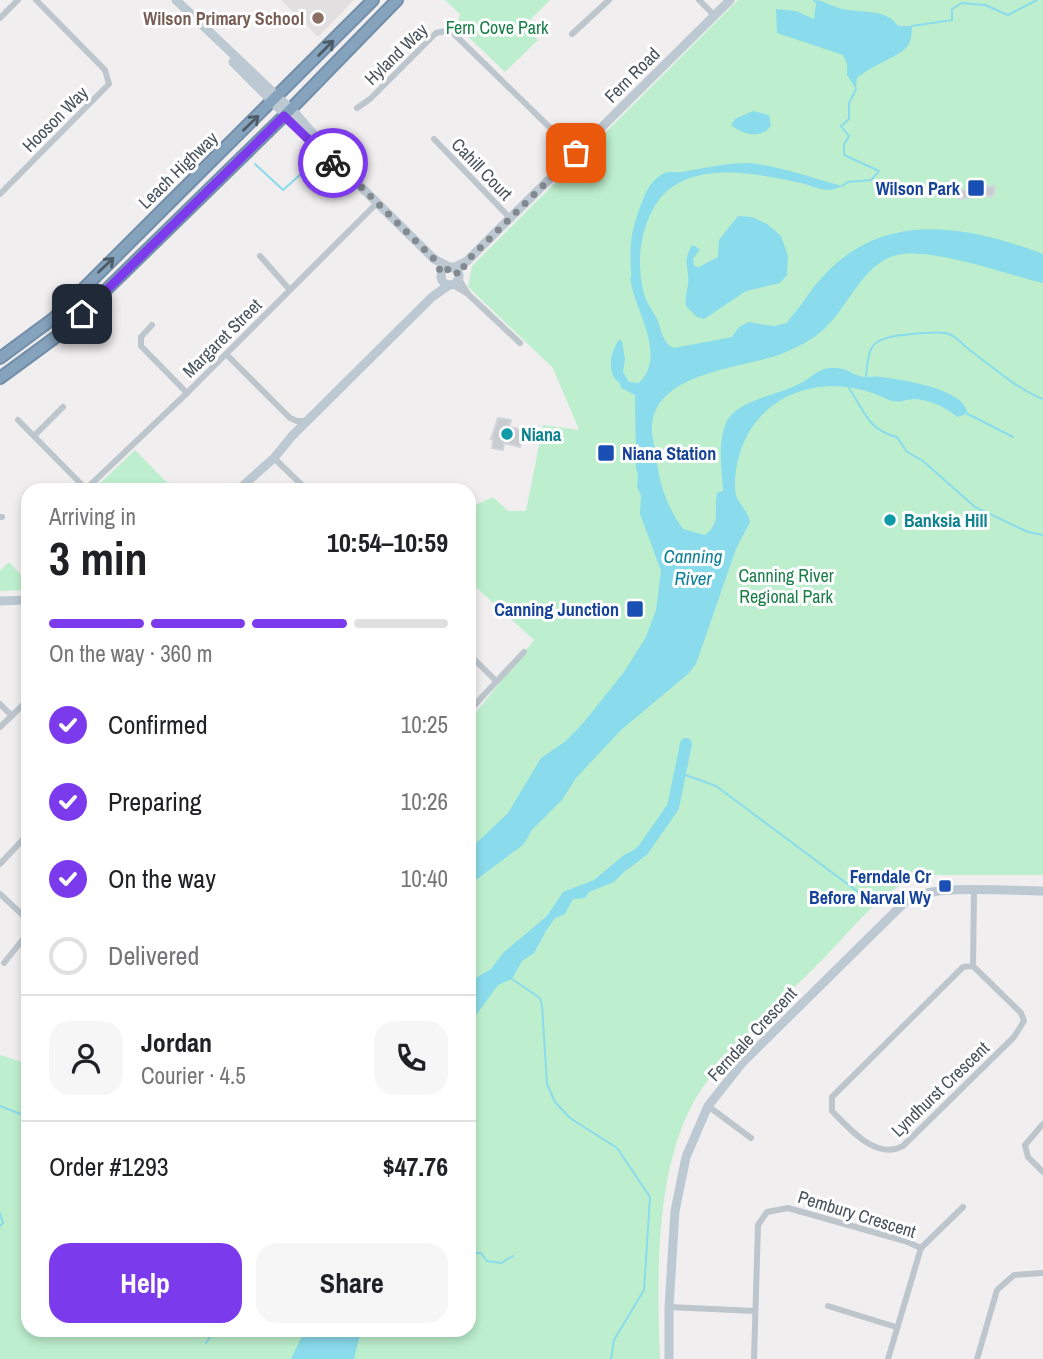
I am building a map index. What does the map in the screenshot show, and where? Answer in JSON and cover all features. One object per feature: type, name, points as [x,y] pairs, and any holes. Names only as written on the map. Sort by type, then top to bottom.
[{"type":"highway","name":"Leach Highway","points":[[0,358],[54,318],[373,0]]},
{"type":"highway","name":"Leach Highway","points":[[0,376],[64,331],[397,0]]},
{"type":"street","points":[[0,18],[18,0]]},
{"type":"street","name":"Hooson Way","points":[[0,194],[109,83],[105,70],[36,0]]},
{"type":"street","points":[[176,0],[287,112],[338,168],[347,173],[520,343]]},
{"type":"street","points":[[572,34],[609,0]]},
{"type":"street","points":[[699,0],[714,15]]},
{"type":"street","name":"Fern Road","points":[[451,276],[730,0]]},
{"type":"street","name":"Hyland Way","points":[[357,108],[436,33],[450,30],[576,153]]},
{"type":"street","name":"Cahill Court","points":[[433,139],[510,218]]},
{"type":"street","name":"Margaret Street","points":[[91,483],[187,393],[377,203]]},
{"type":"street","points":[[260,256],[290,290]]},
{"type":"street","points":[[246,483],[275,458],[307,421],[451,276]]},
{"type":"street","points":[[152,325],[141,337],[141,346],[187,393]]},
{"type":"street","points":[[226,354],[297,421],[307,421]]},
{"type":"street","points":[[34,436],[62,407]]},
{"type":"street","points":[[18,420],[79,483]]},
{"type":"street","points":[[275,458],[300,483]]},
{"type":"street","points":[[0,601],[21,600]]},
{"type":"street","points":[[476,703],[524,652]]},
{"type":"street","points":[[476,661],[496,681]]},
{"type":"street","points":[[0,704],[12,716]]},
{"type":"street","points":[[0,727],[21,707]]},
{"type":"street","points":[[0,864],[21,842]]},
{"type":"street","name":"Ferndale Crescent","points":[[669,1359],[673,1236],[679,1188],[691,1141],[708,1106],[743,1062],[908,899],[927,892],[1043,891]]},
{"type":"street","points":[[973,966],[974,892]]},
{"type":"street","points":[[0,894],[21,914]]},
{"type":"street","points":[[4,963],[21,942]]},
{"type":"street","name":"Lyndhurst Crescent","points":[[973,966],[1021,1013],[1024,1021],[1014,1037],[897,1149],[887,1150],[867,1143],[832,1111],[832,1097],[963,967],[973,966]]},
{"type":"street","points":[[708,1106],[751,1138]]},
{"type":"street","points":[[1043,1124],[1024,1145],[1028,1157],[1043,1172]]},
{"type":"street","name":"Pembury Crescent","points":[[754,1359],[758,1225],[767,1212],[788,1208],[921,1248]]},
{"type":"street","points":[[888,1359],[921,1248],[963,1208]]},
{"type":"street","points":[[977,1359],[997,1290],[1014,1275],[1043,1273]]},
{"type":"street","points":[[828,1306],[897,1327]]},
{"type":"street","points":[[669,1307],[755,1311]]},
{"type":"shaded area","name":"Wilson Primary School","points":[[281,0],[354,0],[318,37]]},
{"type":"green space","name":"Fern Cove Park","points":[[445,0],[550,0],[524,26],[538,40],[505,72],[457,26],[460,14]]},
{"type":"green space","name":"Canning River Regional Park","points":[[738,0],[1043,0],[1043,875],[923,875],[894,889],[868,911],[726,1057],[699,1093],[684,1121],[666,1187],[659,1258],[660,1359],[0,1359],[0,1055],[21,1062],[21,1337],[476,1337],[476,712],[534,640],[476,587],[476,505],[493,497],[508,511],[526,511],[543,425],[579,430],[553,368],[468,287],[472,266]]},
{"type":"green space","points":[[135,450],[167,483],[100,483]]},
{"type":"green space","points":[[9,562],[21,575],[21,590],[0,591],[0,571]]},
{"type":"water","points":[[812,0],[846,10],[886,16],[898,26],[912,26],[909,43],[902,51],[857,78],[856,89],[847,75],[847,64],[843,55],[777,33],[776,9],[796,11],[814,19],[816,3]]},
{"type":"water","points":[[753,111],[769,115],[771,126],[767,130],[752,134],[731,125],[735,119]]},
{"type":"water","name":"Canning River","points":[[724,165],[762,165],[842,186],[830,190],[757,175],[716,173],[679,183],[664,194],[652,211],[644,231],[640,273],[644,294],[664,339],[674,348],[732,337],[738,328],[748,322],[774,326],[787,323],[827,272],[853,251],[881,237],[911,230],[975,234],[1043,254],[1043,283],[935,256],[903,254],[889,258],[866,276],[838,314],[810,340],[784,353],[706,374],[686,382],[670,393],[658,407],[652,425],[661,482],[667,501],[683,529],[705,535],[715,521],[717,493],[723,491],[723,431],[731,415],[748,403],[791,388],[822,370],[836,368],[863,377],[903,380],[930,386],[954,396],[967,411],[957,417],[925,400],[894,401],[859,389],[832,386],[806,390],[783,399],[763,414],[748,434],[738,459],[735,489],[750,522],[736,549],[696,664],[688,674],[621,730],[576,778],[562,800],[532,830],[523,845],[476,880],[476,843],[508,813],[541,758],[566,741],[624,672],[646,637],[656,610],[661,571],[640,514],[635,395],[621,388],[611,369],[612,356],[619,340],[622,341],[625,359],[623,372],[629,382],[639,383],[647,372],[650,347],[630,279],[632,234],[647,191],[653,182],[666,173]]},
{"type":"water","points":[[738,216],[752,217],[767,224],[781,236],[788,256],[787,275],[780,283],[746,291],[704,319],[697,317],[686,306],[689,250],[692,245],[700,249],[693,259],[694,266],[699,267],[718,257],[719,240]]},
{"type":"water","points":[[634,851],[638,854],[637,859],[614,882],[589,892],[585,898],[573,899],[565,914],[555,918],[534,953],[522,961],[512,979],[498,985],[476,1015],[476,978],[491,969],[504,952],[547,916],[563,892],[594,880],[625,854]]},
{"type":"water","points":[[302,1337],[359,1337],[354,1359],[291,1359]]},
{"type":"building","points":[[994,186],[991,197],[986,195],[959,199],[958,191]]},
{"type":"building","name":"Niana","points":[[498,418],[511,420],[509,427],[524,430],[520,447],[504,443],[503,450],[492,448],[491,439]]},
{"type":"waterway","points":[[912,26],[952,20],[952,9],[962,3],[985,5],[1008,15],[1037,0]]},
{"type":"waterway","points":[[842,186],[848,182],[871,180],[879,171],[844,155],[844,145],[849,136],[841,126],[849,119],[849,103],[856,89]]},
{"type":"waterway","points":[[255,164],[283,190],[311,165]]},
{"type":"waterway","points":[[866,377],[868,358],[877,342],[902,335],[945,333],[955,337],[1013,383],[1043,399]]},
{"type":"waterway","points":[[849,388],[873,424],[887,434],[897,437],[907,452],[923,461],[975,507],[1028,532],[1043,535]]},
{"type":"waterway","points":[[966,413],[1013,437]]},
{"type":"waterway","points":[[625,864],[643,850],[673,807],[686,744]]},
{"type":"waterway","points":[[680,773],[716,786],[877,906]]},
{"type":"waterway","points":[[512,979],[540,998],[547,1084],[555,1102],[570,1118],[617,1148],[650,1197],[644,1290],[614,1340],[611,1359]]},
{"type":"waterway","points":[[0,1106],[21,1114]]},
{"type":"waterway","points":[[0,1213],[3,1223],[0,1226]]},
{"type":"waterway","points":[[476,1253],[481,1253],[487,1261],[501,1263],[513,1256]]},
{"type":"waterway","points":[[206,1343],[210,1337]]},
{"type":"way so far","points":[[333,163],[347,173],[434,259],[442,274],[446,268],[451,267],[459,272],[459,275],[467,261],[576,153]]},
{"type":"place","name":"Wilson Primary School","points":[[318,18]]},
{"type":"place","name":"Wilson Park","points":[[976,188]]},
{"type":"place","name":"Niana","points":[[507,434]]},
{"type":"place","name":"Niana Station","points":[[606,453]]},
{"type":"place","name":"Banksia Hill","points":[[890,520]]},
{"type":"place","name":"Canning Junction","points":[[635,609]]},
{"type":"place","name":"Ferndale Cr Before Narval Wy","points":[[945,886]]},
{"type":"route","points":[[82,314],[284,116],[333,163]]}]
